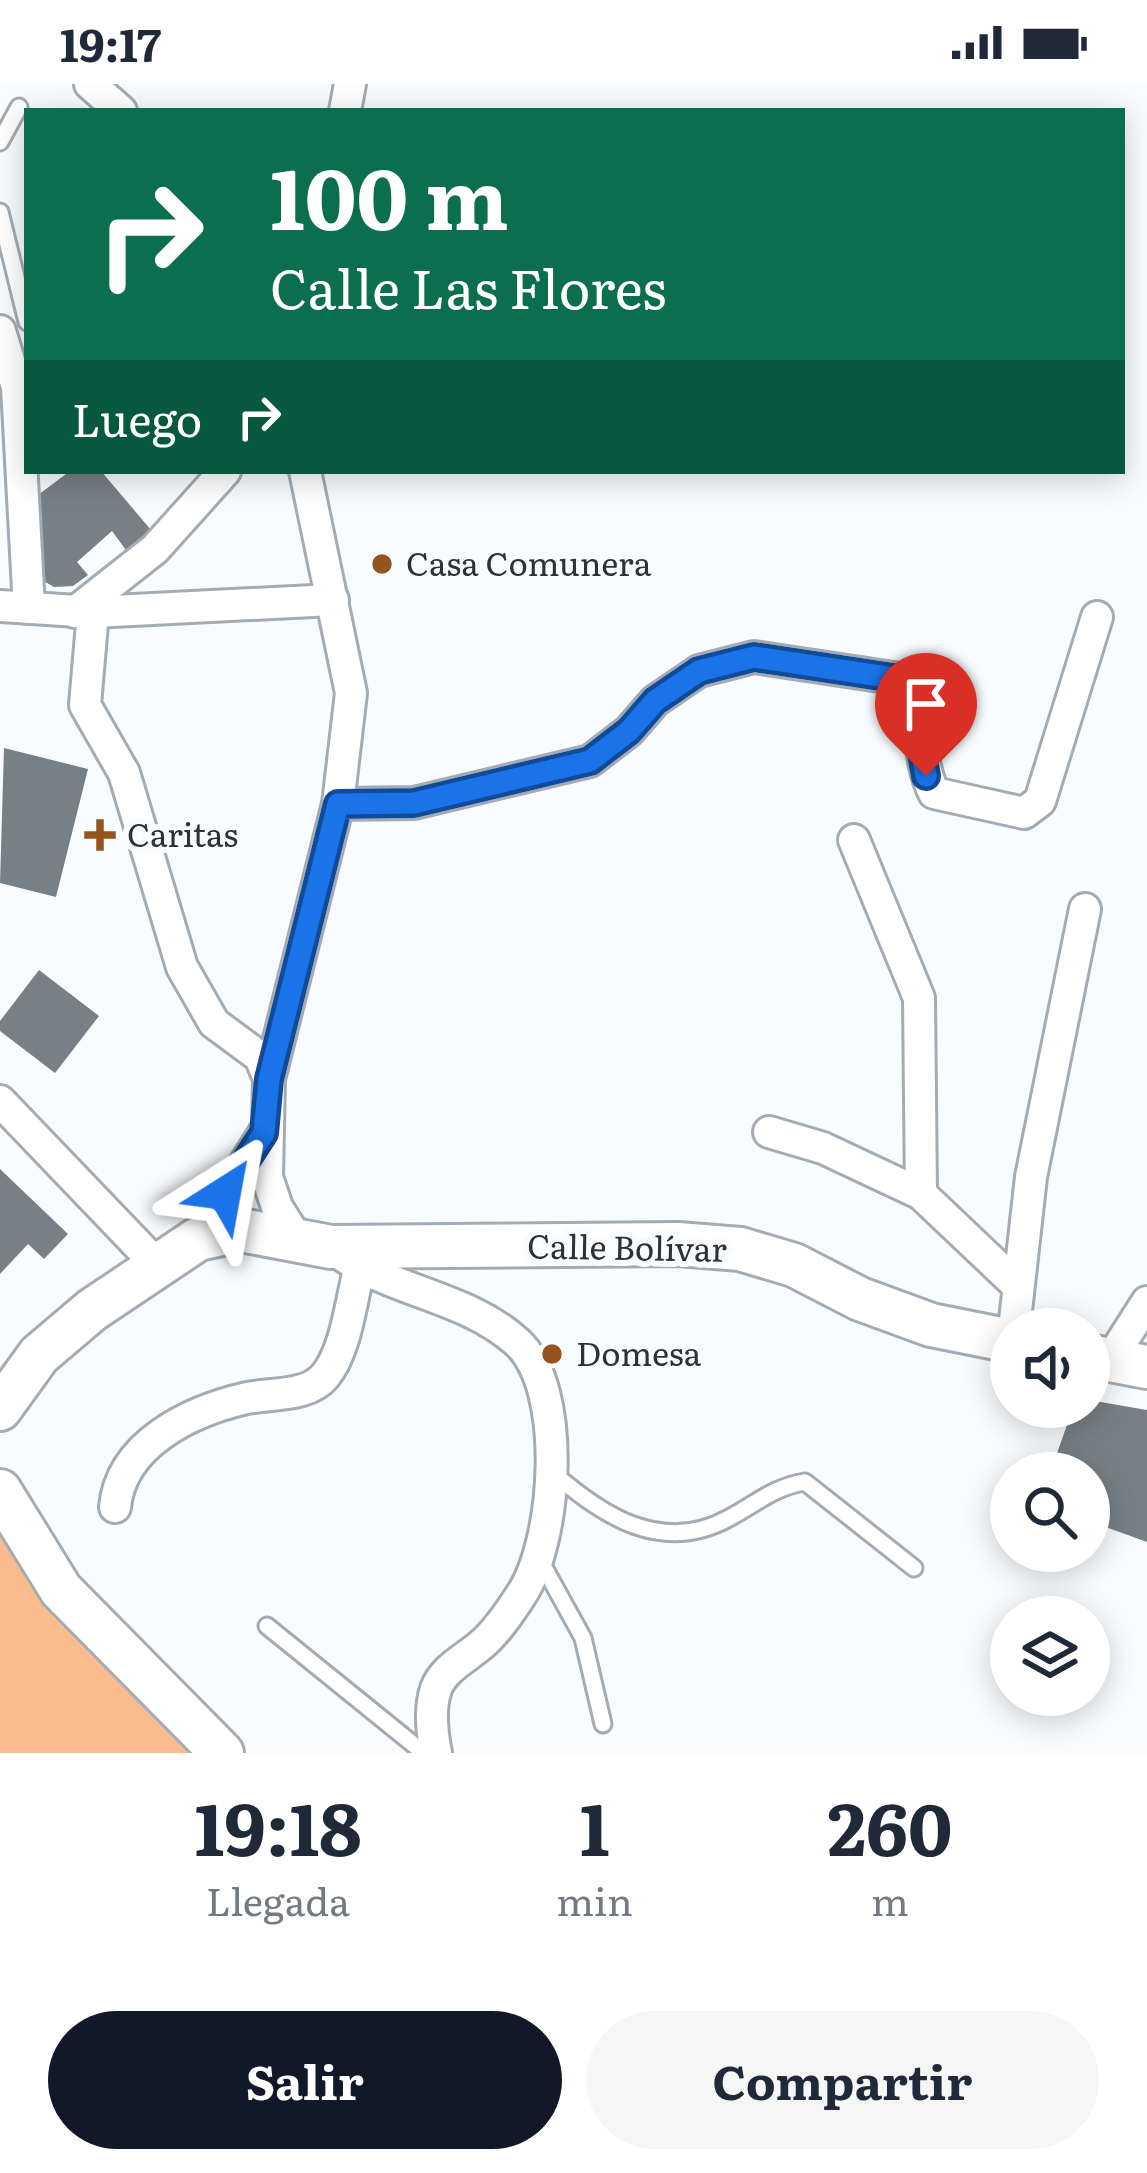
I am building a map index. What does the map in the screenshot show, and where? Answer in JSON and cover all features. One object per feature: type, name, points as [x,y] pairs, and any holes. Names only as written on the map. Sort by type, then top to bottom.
[{"type":"street","points":[[90,84],[118,108]]},
{"type":"street","points":[[0,331],[22,418],[14,607],[84,612],[333,600]]},
{"type":"street","points":[[222,474],[155,549],[84,612],[85,705],[124,773],[182,967],[214,1023],[260,1058],[269,1079]]},
{"type":"street","points":[[306,474],[351,692],[338,804],[269,1079],[264,1133],[267,1177],[277,1207],[330,1253],[482,1316],[521,1346],[545,1388],[551,1471],[540,1560],[485,1643],[436,1687],[431,1728],[436,1753]]},
{"type":"street","points":[[338,804],[414,803],[590,761],[629,731],[655,701],[699,671],[754,657],[900,679],[911,692],[926,776],[934,793],[1024,813],[1040,801],[1096,617]]},
{"type":"street","points":[[854,840],[919,998],[921,1194]]},
{"type":"street","points":[[1016,1308],[1031,1177],[1085,909]]},
{"type":"street","points":[[0,1101],[160,1267]]},
{"type":"street","points":[[769,1132],[823,1148],[921,1194],[1018,1286]]},
{"type":"street","points":[[0,1409],[39,1355],[92,1310],[198,1239],[264,1133]]},
{"type":"street","name":"Calle Bolívar","points":[[198,1239],[241,1230],[330,1253],[678,1244],[740,1250],[794,1265],[860,1299],[931,1325],[990,1336]]},
{"type":"street","points":[[115,1508],[117,1484],[130,1458],[202,1411],[308,1388],[326,1375],[330,1253]]},
{"type":"street","points":[[1115,1361],[1147,1302]]},
{"type":"street","points":[[0,1491],[61,1590],[222,1753]]},
{"type":"lane","points":[[0,142],[19,107]]},
{"type":"lane","points":[[0,212],[24,310]]},
{"type":"lane","points":[[551,1471],[625,1525],[668,1534],[725,1520],[771,1491],[805,1482],[914,1568]]},
{"type":"lane","points":[[540,1560],[583,1637],[603,1724]]},
{"type":"lane","points":[[267,1626],[424,1753]]},
{"type":"shaded area","points":[[0,1523],[9,1548],[195,1753],[0,1753]]},
{"type":"building","points":[[66,474],[104,474],[151,530],[126,550],[112,531],[77,562],[88,575],[73,586],[54,587],[42,580],[30,501]]},
{"type":"building","points":[[4,748],[88,769],[56,897],[0,883]]},
{"type":"building","points":[[39,970],[99,1016],[55,1073],[0,1031],[0,1021]]},
{"type":"building","points":[[0,1169],[68,1234],[44,1259],[28,1244],[0,1274]]},
{"type":"building","points":[[1110,1404],[1147,1410],[1147,1542],[1110,1529],[1110,1452],[1057,1452],[1066,1428],[1110,1428]]},
{"type":"place","name":"Casa Comunera","points":[[382,564]]},
{"type":"place","name":"Caritas","points":[[100,835]]},
{"type":"place","name":"Domesa","points":[[552,1354]]},
{"type":"route","points":[[225,1193],[264,1133],[269,1079],[338,804],[414,803],[590,761],[629,731],[655,701],[699,671],[754,657],[900,679],[911,692],[926,776]]}]
